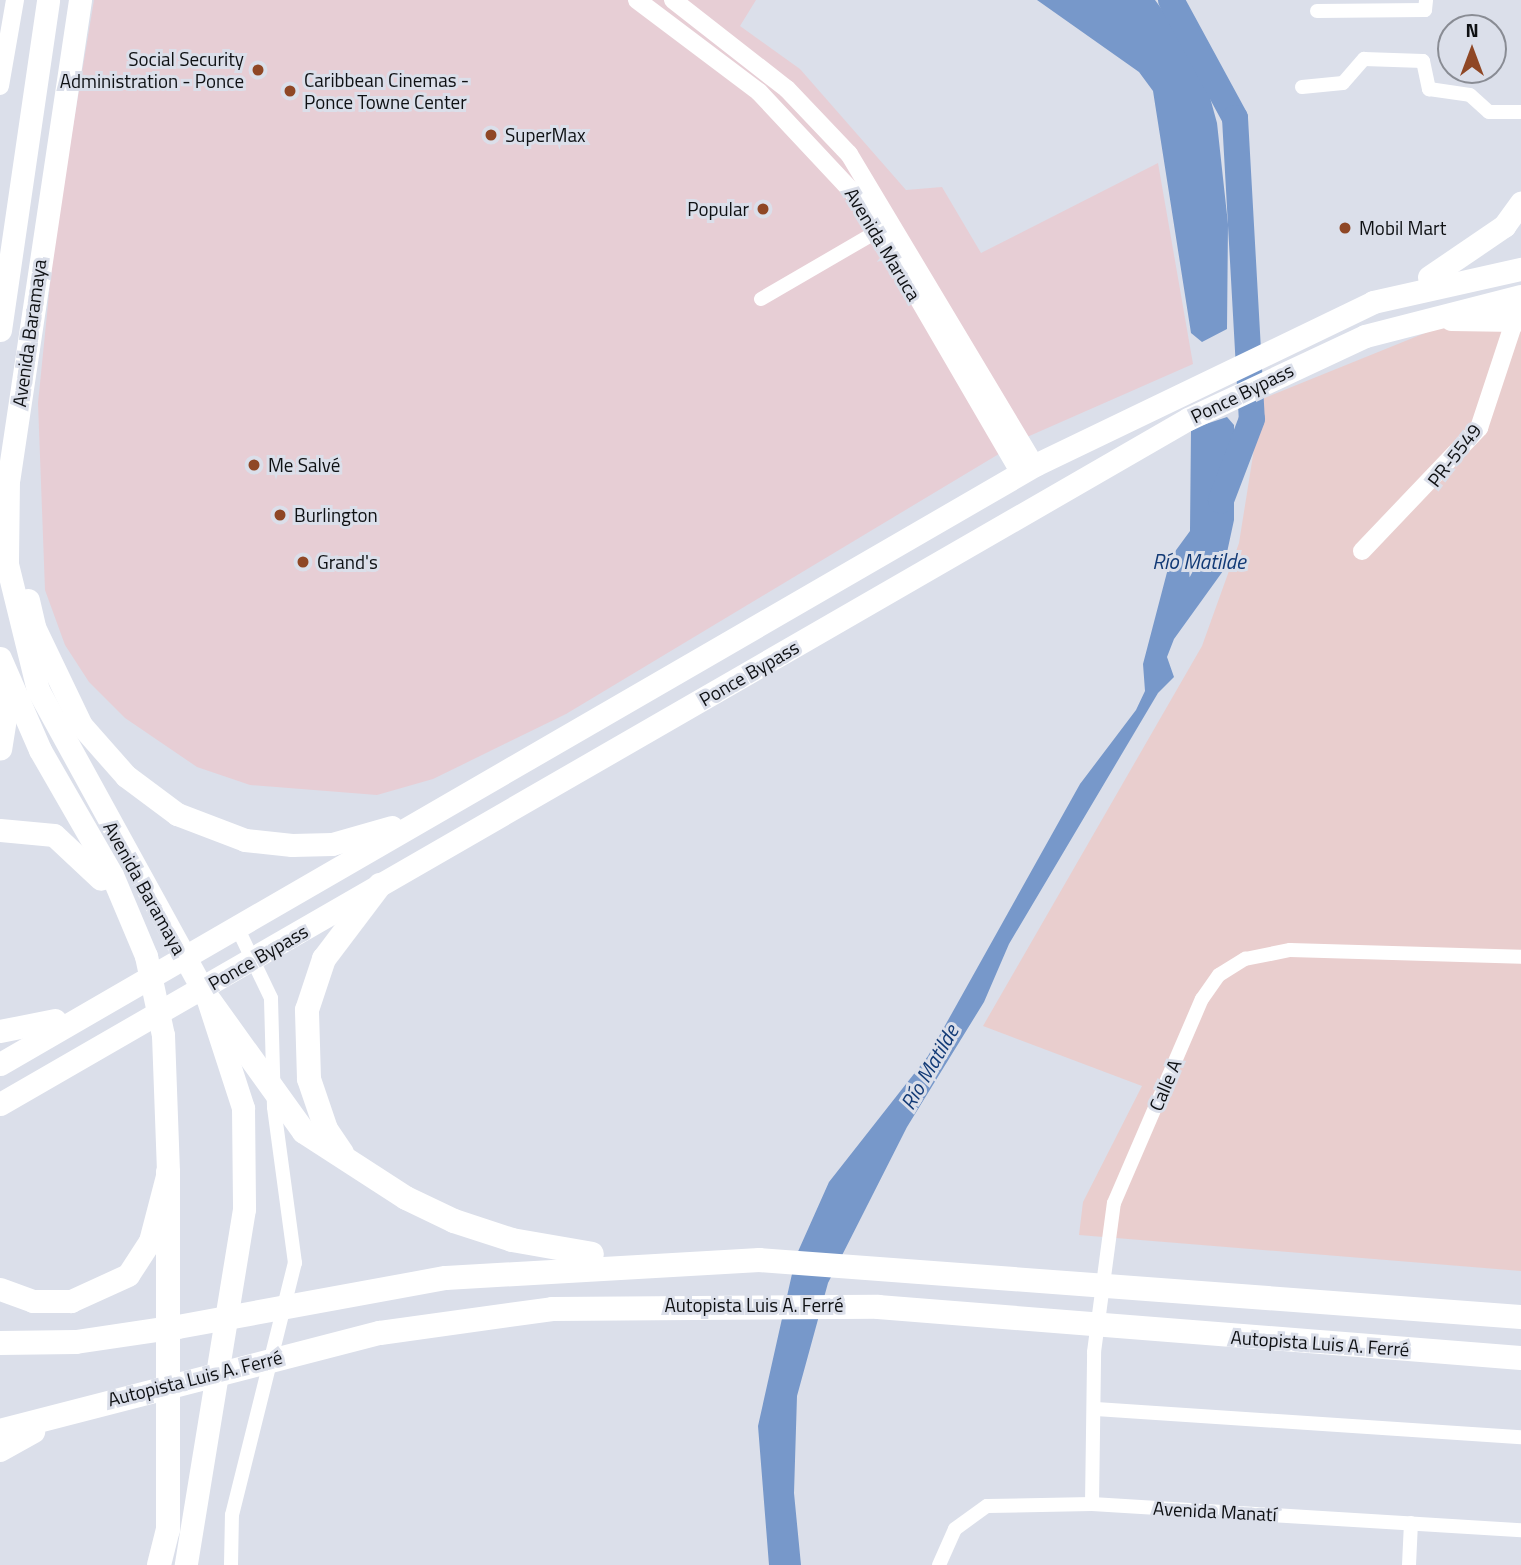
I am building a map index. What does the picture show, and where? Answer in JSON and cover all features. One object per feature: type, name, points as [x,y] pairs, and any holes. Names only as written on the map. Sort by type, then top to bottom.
[{"type":"highway","name":"Avenida Baramaya","points":[[0,330],[48,0]]},
{"type":"highway","name":"Avenida Baramaya","points":[[80,0],[8,479],[7,564],[38,690],[207,998],[233,1063],[247,1155],[244,1209],[186,1565]]},
{"type":"highway","points":[[1390,297],[1453,264],[1504,226],[1521,203]]},
{"type":"highway","name":"Ponce Bypass","points":[[0,1064],[429,819],[1027,469],[1285,339],[1390,297],[1521,268]]},
{"type":"highway","name":"Ponce Bypass","points":[[0,1104],[254,960],[1188,419],[1293,368],[1416,319],[1521,296]]},
{"type":"highway","points":[[1416,319],[1518,320]]},
{"type":"highway","points":[[7,564],[81,725],[126,776],[177,814],[245,840],[292,845],[332,844],[429,819]]},
{"type":"highway","name":"Avenida Baramaya","points":[[0,657],[40,750],[130,916],[157,999],[165,1058],[168,1172],[150,1241],[128,1275],[71,1301],[33,1301],[0,1289]]},
{"type":"highway","points":[[0,688],[6,712],[0,749]]},
{"type":"highway","points":[[0,830],[38,831],[69,844],[130,916]]},
{"type":"highway","points":[[347,1159],[326,1129],[309,1079],[305,1031],[313,983],[337,940],[380,886]]},
{"type":"highway","points":[[207,998],[277,1102],[304,1132],[406,1198],[512,1240],[669,1262]]},
{"type":"highway","points":[[0,1031],[38,1028],[107,1003]]},
{"type":"highway","points":[[0,1114],[27,1089]]},
{"type":"highway","points":[[159,1565],[168,1530],[168,1172]]},
{"type":"highway","points":[[0,1343],[76,1342],[165,1329],[446,1278],[669,1262],[833,1263],[1521,1317]]},
{"type":"highway","name":"Autopista Luis A. Ferré","points":[[0,1431],[125,1395],[380,1333],[552,1309],[830,1305],[1521,1358]]},
{"type":"highway","points":[[0,1450],[125,1395]]},
{"type":"street","points":[[0,86],[15,0]]},
{"type":"street","name":"Avenida Maruca","points":[[637,0],[759,92],[833,167],[878,231],[1027,469]]},
{"type":"street","name":"Avenida Maruca","points":[[673,0],[787,89],[849,154],[1027,469]]},
{"type":"street","points":[[1317,11],[1425,10],[1426,0]]},
{"type":"street","points":[[1302,87],[1343,83],[1364,60],[1423,61],[1429,89],[1470,94],[1489,112],[1521,112]]},
{"type":"street","points":[[761,299],[878,231]]},
{"type":"street","name":"PR-5549","points":[[1362,551],[1479,428],[1518,320],[1521,296]]},
{"type":"street","points":[[231,1565],[232,1516],[295,1263],[274,1107],[271,998],[237,927]]},
{"type":"street","name":"Calle A","points":[[1092,1504],[1096,1409],[1094,1352],[1114,1203],[1202,999],[1219,975],[1245,958],[1290,950],[1521,957]]},
{"type":"street","points":[[1096,1409],[1521,1437]]},
{"type":"street","name":"Avenida Manatí","points":[[939,1565],[955,1529],[987,1506],[1092,1504],[1521,1530]]},
{"type":"street","points":[[1409,1565],[1411,1523]]},
{"type":"shaded area","points":[[94,0],[756,0],[740,26],[800,69],[906,190],[942,187],[981,253],[1158,163],[1193,364],[1027,437],[566,714],[433,779],[377,795],[250,785],[197,767],[125,718],[89,682],[65,645],[45,590],[38,403],[55,235]]},
{"type":"shaded area","points":[[1521,311],[1521,1271],[1079,1235],[1083,1202],[1142,1086],[983,1026],[1202,646],[1239,543],[1262,399],[1435,329]]},
{"type":"water","points":[[1037,0],[1155,0],[1200,61],[1217,123],[1228,224],[1227,329],[1202,342],[1191,333],[1153,91],[1139,72]]},
{"type":"water","name":"Río Matilde","points":[[1227,417],[1234,425],[1234,520],[1223,571],[1174,639],[1167,657],[1174,677],[1158,693],[1009,944],[984,1002],[907,1127],[828,1283],[797,1396],[794,1493],[801,1565],[769,1565],[758,1426],[796,1256],[829,1182],[928,1056],[1080,784],[1136,710],[1145,691],[1143,664],[1171,557],[1190,531],[1191,429]]},
{"type":"waterway","name":"Río Matilde","points":[[1171,0],[1235,118],[1252,419],[1221,500]]},
{"type":"place","name":"Social Security Administration - Ponce","points":[[258,70]]},
{"type":"place","name":"Caribbean Cinemas - Ponce Towne Center","points":[[290,91]]},
{"type":"place","name":"SuperMax","points":[[491,135]]},
{"type":"place","name":"Popular","points":[[763,209]]},
{"type":"place","name":"Mobil Mart","points":[[1345,228]]},
{"type":"place","name":"Me Salvé","points":[[254,465]]},
{"type":"place","name":"Burlington","points":[[280,515]]},
{"type":"place","name":"Grand's","points":[[303,562]]}]
